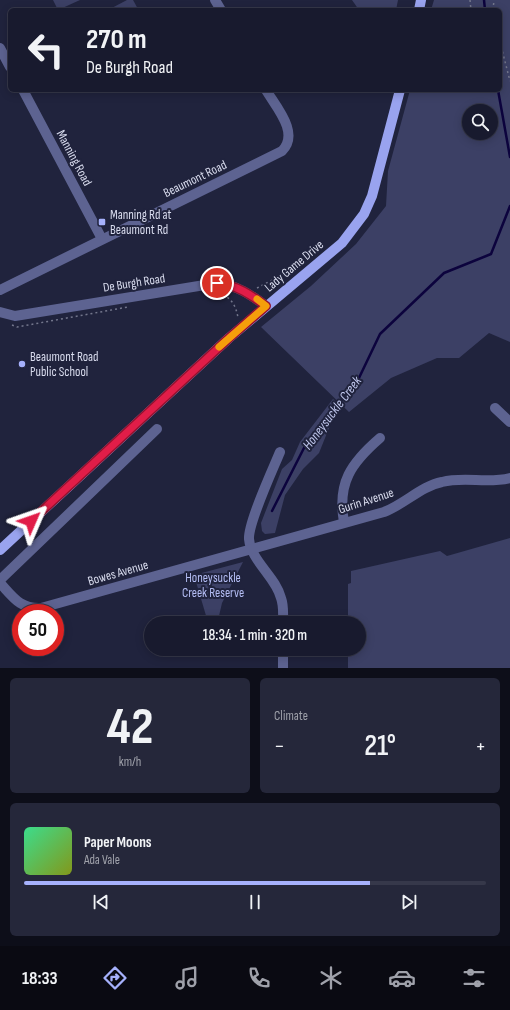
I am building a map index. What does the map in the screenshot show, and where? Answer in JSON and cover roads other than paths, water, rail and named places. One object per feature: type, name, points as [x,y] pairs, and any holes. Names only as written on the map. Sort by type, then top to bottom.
[{"type":"main road","name":"Lady Game Drive","points":[[0,550],[229,338],[342,243],[364,214],[372,196],[399,92]]},
{"type":"street","points":[[0,48],[8,62]]},
{"type":"street","name":"Manning Road","points":[[23,92],[102,239]]},
{"type":"street","name":"Beaumont Road","points":[[0,290],[282,150],[287,146],[290,139],[290,130],[267,92]]},
{"type":"street","name":"De Burgh Road","points":[[0,312],[15,316],[217,283],[236,287],[256,298],[266,306]]},
{"type":"street","points":[[495,408],[510,422]]},
{"type":"street","points":[[0,580],[157,429]]},
{"type":"street","points":[[344,522],[341,507],[342,491],[346,479],[352,467],[380,438]]},
{"type":"street","points":[[280,452],[250,530],[249,539],[251,549],[279,592],[283,616]]},
{"type":"street","name":"Gurin Avenue","points":[[251,549],[396,508],[421,490],[440,482],[464,480],[494,481],[510,478]]},
{"type":"street","name":"Bowes Avenue","points":[[0,583],[21,605],[30,608],[41,608],[251,549]]},
{"type":"street","points":[[283,656],[283,668]]},
{"type":"waterway","points":[[484,0],[485,8]]},
{"type":"waterway","points":[[498,92],[510,157]]},
{"type":"waterway","name":"Honeysuckle Creek","points":[[272,511],[306,444],[358,380],[380,334],[444,273],[491,254],[510,206]]},
{"type":"place","name":"Manning Rd at Beaumont Rd","points":[[102,222]]},
{"type":"place","name":"Beaumont Road Public School","points":[[22,364]]},
{"type":"park label","name":"Honeysuckle Creek Reserve","points":[[213,586]]}]
